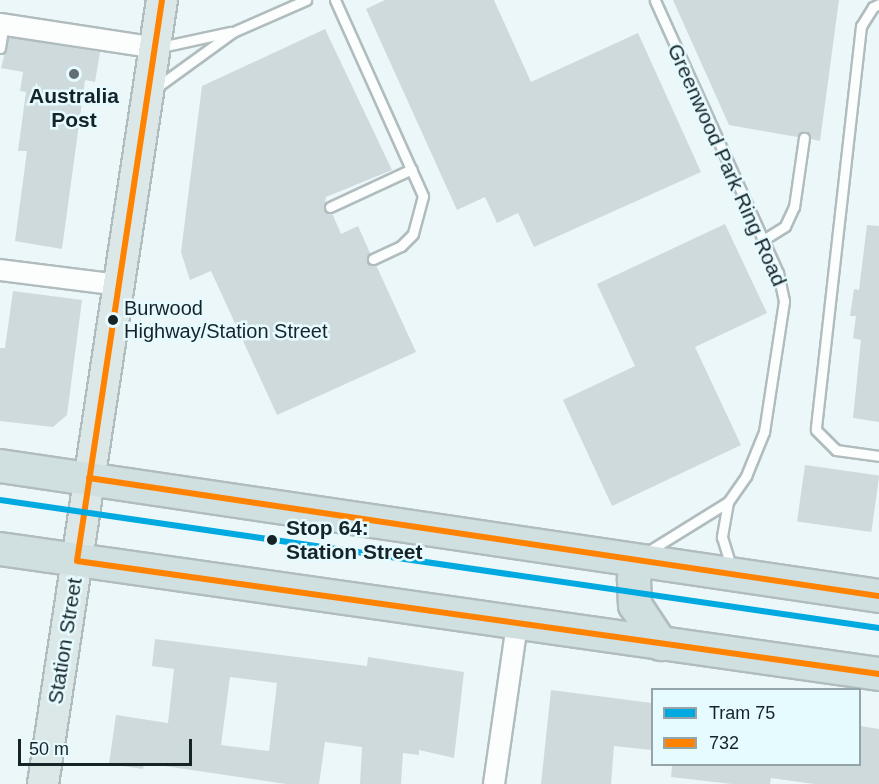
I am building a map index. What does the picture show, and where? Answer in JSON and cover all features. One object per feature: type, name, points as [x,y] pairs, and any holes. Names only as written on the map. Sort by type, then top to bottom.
[{"type":"highway","points":[[0,466],[879,596]]},
{"type":"highway","points":[[0,549],[879,674]]},
{"type":"highway","points":[[639,561],[634,579],[635,605],[661,644]]},
{"type":"main road","name":"Station Street","points":[[43,784],[118,285],[150,92],[162,0]]},
{"type":"street","points":[[2,24],[156,48]]},
{"type":"street","points":[[0,270],[118,285]]},
{"type":"street","points":[[494,784],[517,624]]},
{"type":"lane","points":[[156,48],[233,32],[306,0]]},
{"type":"lane","points":[[335,0],[423,196],[420,219],[401,246],[373,259]]},
{"type":"lane","name":"Greenwood Park Ring Road","points":[[655,0],[782,284],[780,332],[759,450],[728,502]]},
{"type":"lane","points":[[879,4],[873,7],[861,26],[816,430],[836,450],[879,456]]},
{"type":"lane","points":[[0,48],[2,24]]},
{"type":"lane","points":[[150,92],[233,32]]},
{"type":"lane","points":[[763,240],[785,226],[794,207],[804,138]]},
{"type":"lane","points":[[330,207],[412,169]]},
{"type":"lane","points":[[639,561],[656,545],[728,502]]},
{"type":"lane","points":[[728,502],[722,537],[734,574]]},
{"type":"building","points":[[385,0],[494,0],[531,82],[638,33],[701,172],[534,247],[518,213],[497,223],[485,197],[457,210],[366,9]]},
{"type":"building","points":[[673,0],[839,0],[820,141],[811,139],[806,131],[797,137],[729,125]]},
{"type":"building","points":[[325,29],[392,170],[326,197],[324,209],[332,213],[341,234],[358,226],[370,253],[367,262],[376,265],[416,352],[277,415],[211,271],[190,280],[181,252],[202,86]]},
{"type":"building","points":[[9,37],[100,52],[95,82],[85,80],[62,249],[15,241],[27,151],[18,151],[26,92],[20,91],[23,72],[1,68]]},
{"type":"building","points":[[725,224],[767,313],[695,347],[741,445],[612,506],[563,400],[635,366],[597,284]]},
{"type":"building","points":[[867,225],[879,226],[879,422],[853,418],[861,340],[853,338],[856,316],[850,316],[854,289],[859,290]]},
{"type":"building","points":[[13,291],[82,300],[67,415],[53,427],[0,421],[0,348],[5,348]]},
{"type":"building","points":[[805,465],[879,475],[871,532],[797,521]]},
{"type":"building","points":[[155,639],[367,666],[368,657],[464,672],[454,758],[419,750],[419,755],[403,753],[401,784],[360,784],[362,747],[325,742],[319,784],[286,784],[144,763],[143,769],[109,764],[116,715],[168,723],[174,669],[152,666]],"holes":[[[230,677],[277,683],[269,751],[221,745]]]},
{"type":"building","points":[[551,690],[651,703],[651,750],[614,746],[611,784],[541,784]]},
{"type":"building","points":[[861,726],[879,729],[879,784],[814,784],[771,778],[770,784],[732,784],[671,777],[672,766],[861,766]]},
{"type":"tram line","name":"75","points":[[0,500],[879,628]]},
{"type":"transit line","name":"732","points":[[162,0],[77,561],[879,674]]},
{"type":"transit line","name":"732","points":[[89,478],[879,596]]},
{"type":"place","name":"Australia Post","points":[[74,74]]},
{"type":"place","name":"Burwood Highway/Station Street","points":[[113,320]]},
{"type":"place","name":"Stop 64: Station Street","points":[[272,540]]}]
